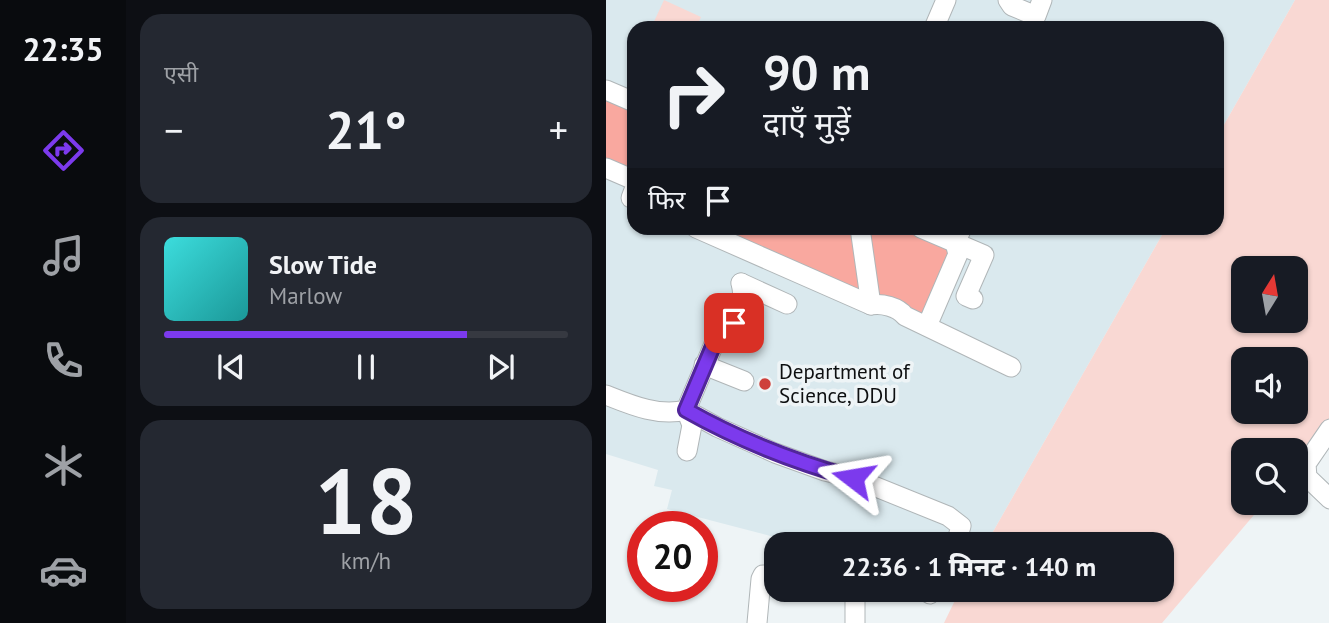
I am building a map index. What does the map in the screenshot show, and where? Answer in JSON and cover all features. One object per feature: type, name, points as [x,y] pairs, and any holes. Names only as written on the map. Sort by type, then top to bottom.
[{"type":"street","points":[[937,21],[946,0]]},
{"type":"street","points":[[1016,9],[1036,16],[1042,0]]},
{"type":"street","points":[[606,90],[627,99]]},
{"type":"street","points":[[607,171],[627,178]]},
{"type":"street","points":[[711,235],[884,307],[1011,366]]},
{"type":"street","points":[[862,235],[884,307]]},
{"type":"street","points":[[927,326],[958,254],[959,235]]},
{"type":"street","points":[[959,235],[984,255],[966,296],[974,299]]},
{"type":"street","points":[[687,451],[692,425],[686,410],[687,383],[704,365],[753,254]]},
{"type":"street","points":[[735,296],[787,304]]},
{"type":"street","points":[[719,332],[734,323],[744,299],[735,296]]},
{"type":"street","points":[[704,365],[744,380]]},
{"type":"street","points":[[606,395],[628,405],[657,412],[674,413],[686,410],[775,453],[853,478],[948,516],[961,526],[959,532]]},
{"type":"street","points":[[1329,429],[1305,464],[1307,477],[1329,499]]},
{"type":"street","points":[[756,623],[761,579],[764,575]]},
{"type":"street","points":[[855,602],[855,623]]},
{"type":"shaded area","points":[[606,0],[1295,0],[1224,125],[1224,21],[627,21],[627,235],[1162,235],[993,532],[764,532],[764,534],[718,522],[718,511],[667,509],[672,490],[654,486],[658,470],[606,454]]},
{"type":"shaded area","points":[[664,0],[701,17],[699,21],[654,21]]},
{"type":"shaded area","points":[[1295,0],[1329,0],[1329,427],[1308,452],[1308,438],[1231,438],[1231,515],[1254,515],[1162,623],[944,623],[954,602],[1174,602],[1174,532],[993,532],[1162,235],[1224,235],[1224,125]]},
{"type":"shaded area","points":[[606,95],[627,105],[627,172],[606,161]]},
{"type":"shaded area","points":[[721,235],[858,235],[861,292]]},
{"type":"shaded area","points":[[865,235],[925,235],[946,244],[952,251],[925,313],[920,314],[878,295]]},
{"type":"place","name":"Department of Science, DDU","points":[[765,384]]},
{"type":"route","points":[[734,323],[719,332],[686,410],[775,453],[853,478]]}]
